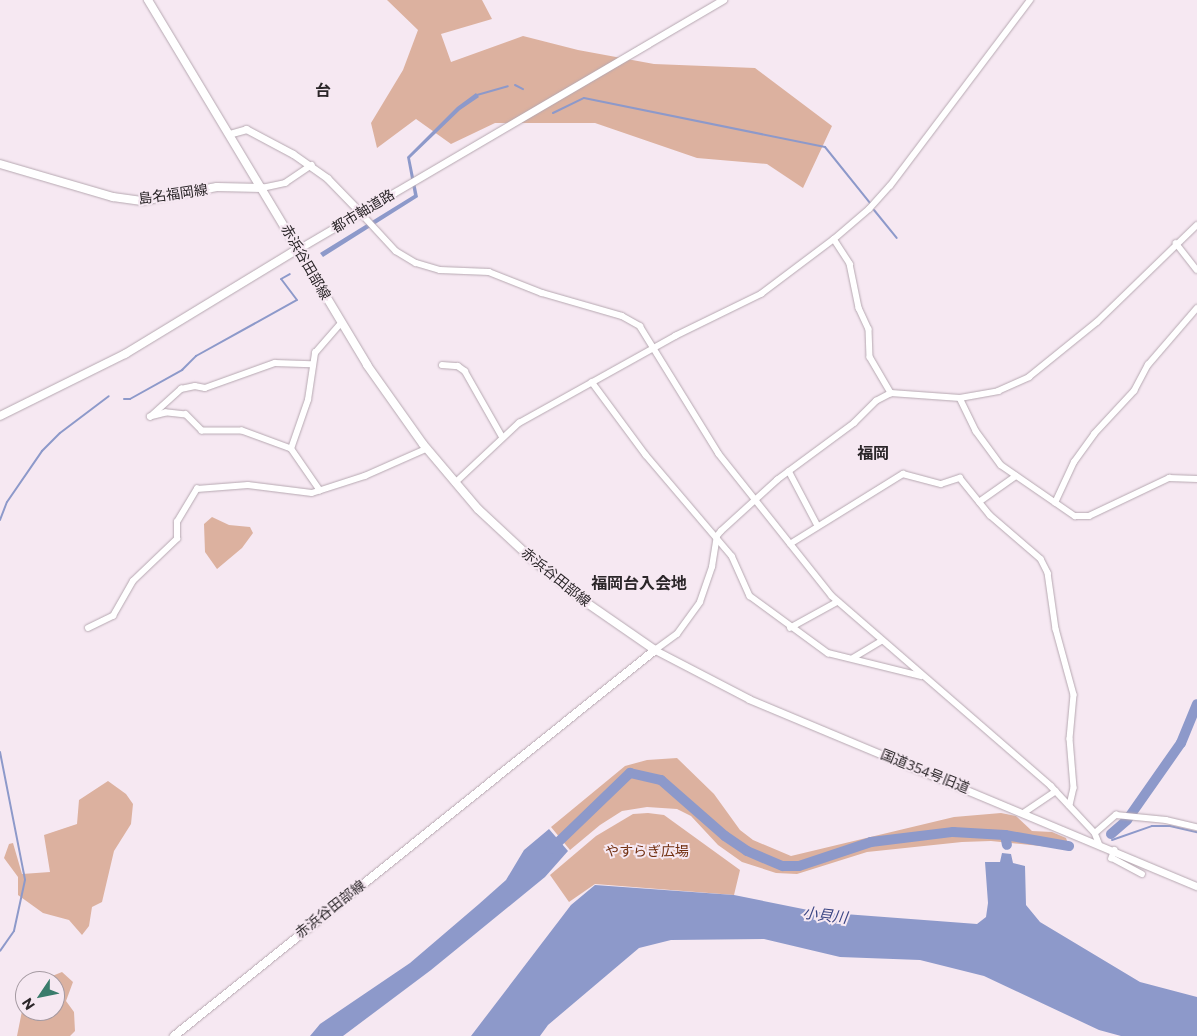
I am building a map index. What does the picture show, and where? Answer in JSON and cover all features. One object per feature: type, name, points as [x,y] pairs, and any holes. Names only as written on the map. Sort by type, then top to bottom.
[{"type":"main road","name":"赤浜谷田部線","points":[[148,0],[341,323],[387,396],[426,448],[455,482],[534,561],[587,603],[655,650],[174,1036]]},
{"type":"main road","name":"島名福岡線","points":[[0,164],[113,197],[142,201],[217,187],[262,188]]},
{"type":"main road","name":"都市軸道路","points":[[0,416],[125,354],[298,249]]},
{"type":"street","name":"都市軸道路","points":[[298,249],[723,0]]},
{"type":"street","points":[[455,482],[502,436],[592,382],[774,286],[834,239],[869,209],[890,186],[1030,0]]},
{"type":"street","points":[[229,134],[246,129],[312,165],[396,251],[416,263],[440,270],[489,272],[542,293],[622,316],[646,331],[707,435],[754,500],[838,602],[1056,791],[1095,833],[1099,843]]},
{"type":"street","points":[[262,188],[285,183],[312,165]]},
{"type":"street","points":[[655,650],[677,634],[700,602],[712,567],[717,536],[754,500],[789,471],[854,423],[876,401],[891,393],[960,398],[998,391],[1036,372],[1097,322],[1176,243],[1197,225]]},
{"type":"street","points":[[834,239],[850,264],[859,308],[869,329],[870,357],[891,393]]},
{"type":"street","points":[[1176,243],[1197,270]]},
{"type":"street","points":[[1055,503],[1074,462],[1094,434],[1134,391],[1148,365],[1197,308]]},
{"type":"street","points":[[291,448],[308,400],[312,364],[319,347],[341,323]]},
{"type":"street","points":[[312,364],[275,363],[205,388],[195,386],[181,389],[150,417],[166,413],[186,415],[202,431],[242,431],[291,448],[320,491]]},
{"type":"street","points":[[442,366],[458,366],[465,371],[502,436]]},
{"type":"street","points":[[592,382],[646,455],[717,536],[732,556],[750,596],[790,628],[828,653],[922,676]]},
{"type":"street","points":[[960,398],[976,431],[994,456],[1016,476],[1055,503],[1081,517],[1170,478],[1197,479]]},
{"type":"street","points":[[88,628],[113,616],[133,581],[177,539],[177,522],[198,489],[248,486],[295,492],[320,491],[365,476],[426,448]]},
{"type":"street","points":[[789,471],[818,526]]},
{"type":"street","points":[[790,544],[903,474],[941,484],[960,478],[979,502],[1041,559],[1048,573],[1056,629],[1074,695],[1070,739],[1074,788],[1070,806]]},
{"type":"street","points":[[979,502],[1016,476]]},
{"type":"street","points":[[790,628],[838,602]]},
{"type":"street","points":[[853,658],[881,641]]},
{"type":"street","name":"国道354号旧道","points":[[655,650],[749,699],[1025,812],[1197,886]]},
{"type":"street","points":[[1025,812],[1056,791]]},
{"type":"street","points":[[1095,833],[1116,815],[1166,820],[1197,827]]},
{"type":"street","points":[[1115,850],[1112,858],[1142,874]]},
{"type":"green space","points":[[387,0],[482,0],[492,19],[441,34],[451,62],[523,36],[578,50],[654,64],[755,68],[832,126],[803,188],[767,164],[697,158],[595,123],[495,123],[451,144],[416,119],[377,148],[371,123],[403,70],[418,30]]},
{"type":"green space","points":[[212,517],[229,525],[250,527],[253,533],[242,548],[217,569],[205,552],[204,524]]},
{"type":"green space","points":[[677,758],[714,794],[740,830],[753,840],[791,856],[954,817],[1001,813],[1016,816],[1032,831],[1052,832],[1066,838],[1070,849],[991,841],[962,842],[867,852],[797,874],[776,873],[742,862],[718,845],[691,816],[677,809],[647,807],[622,811],[600,825],[570,850],[551,827],[625,766],[647,760]]},
{"type":"green space","points":[[108,781],[126,794],[133,804],[131,824],[114,851],[102,902],[92,907],[89,926],[82,935],[69,920],[43,913],[18,895],[18,877],[4,858],[9,844],[13,843],[22,874],[50,872],[44,835],[77,824],[79,800]]},
{"type":"green space","name":"やすらぎ広場","points":[[633,814],[664,815],[740,870],[734,895],[595,884],[569,902],[550,875],[596,836]]},
{"type":"green space","points":[[65,975],[73,982],[66,1001],[74,1012],[75,1031],[70,1036],[17,1036],[20,1021],[65,1021]]},
{"type":"water","points":[[476,93],[479,97],[460,110],[410,158],[418,197],[323,257],[320,253],[414,195],[407,157],[457,107]]},
{"type":"water","points":[[549,829],[568,851],[545,877],[431,970],[343,1036],[310,1036],[320,1024],[410,963],[479,904],[506,880],[524,850]]},
{"type":"water","name":"小貝川","points":[[1002,853],[1011,854],[1013,863],[1025,866],[1026,905],[1040,922],[1140,982],[1197,997],[1197,1036],[1121,1036],[1099,1030],[984,976],[920,960],[840,957],[764,939],[671,940],[639,948],[548,1025],[540,1036],[471,1036],[571,905],[595,885],[734,895],[818,912],[977,924],[986,917],[988,903],[985,862],[1000,862]]},
{"type":"waterway","points":[[515,85],[523,89]]},
{"type":"waterway","points":[[477,95],[508,86]]},
{"type":"waterway","points":[[553,113],[584,98],[825,147],[870,203]]},
{"type":"waterway","points":[[874,210],[897,238]]},
{"type":"waterway","points":[[124,399],[130,399],[182,370],[196,356],[297,300],[281,279],[290,274]]},
{"type":"waterway","points":[[0,520],[7,502],[42,451],[60,433],[109,396]]},
{"type":"waterway","points":[[1111,834],[1127,820],[1181,743],[1197,704]]},
{"type":"waterway","points":[[0,752],[25,880],[14,931],[0,951]]},
{"type":"waterway","points":[[551,849],[630,773],[661,780],[725,836],[747,851],[783,866],[799,866],[871,842],[953,832],[1005,835],[1069,846]]},
{"type":"waterway","points":[[1112,840],[1152,826],[1170,826],[1197,832]]},
{"type":"waterway","points":[[1005,835],[1007,845]]},
{"type":"district","name":"台","points":[[323,90]]},
{"type":"district","name":"福岡","points":[[873,453]]},
{"type":"district","name":"福岡台入会地","points":[[639,583]]}]
